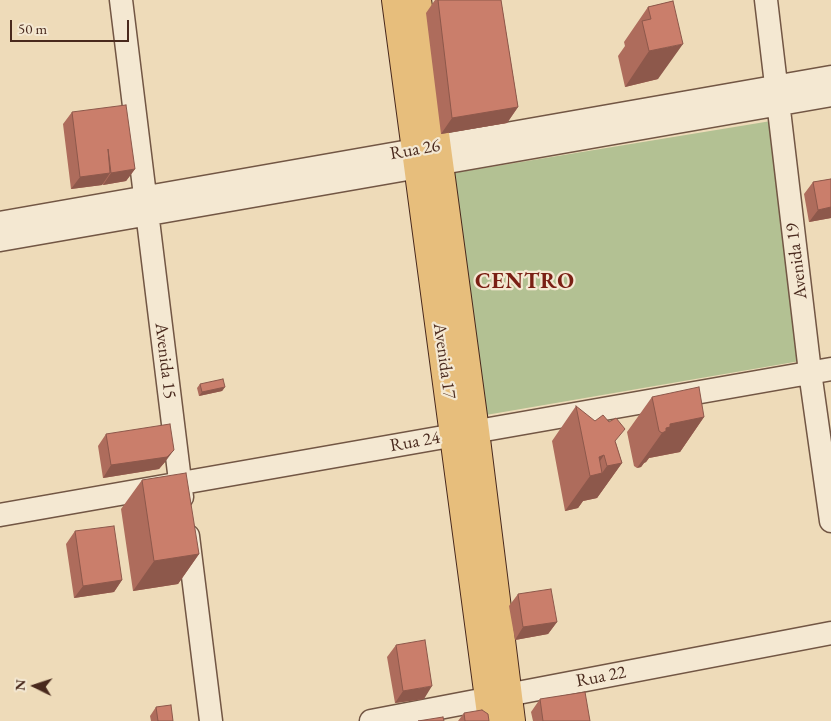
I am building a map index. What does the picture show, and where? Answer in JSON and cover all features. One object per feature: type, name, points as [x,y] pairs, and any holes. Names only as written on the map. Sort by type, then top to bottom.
[{"type":"main road","name":"Avenida 17","points":[[396,0],[427,156],[500,709]]},
{"type":"main road","name":"Avenida 17","points":[[418,0],[427,156]]},
{"type":"street","name":"Avenida 15","points":[[121,0],[211,721]]},
{"type":"street","name":"Avenida 19","points":[[766,0],[777,95],[821,371],[831,521]]},
{"type":"street","name":"Rua 26","points":[[0,240],[25,227],[777,95],[831,77]]},
{"type":"street","name":"Rua 26","points":[[777,95],[831,95]]},
{"type":"street","name":"Rua 26","points":[[0,223],[25,227]]},
{"type":"street","name":"Rua 24","points":[[0,515],[821,371]]},
{"type":"street","name":"Rua 22","points":[[371,721],[500,709],[831,634]]},
{"type":"green space","points":[[771,121],[800,361],[486,415],[454,173]]},
{"type":"building","points":[[438,0],[501,0],[518,107],[452,118]]},
{"type":"building","points":[[673,1],[683,44],[649,51],[642,21],[651,19],[648,7]]},
{"type":"building","points":[[126,105],[135,169],[111,173],[108,149],[110,173],[80,177],[72,112]]},
{"type":"building","points":[[831,179],[831,207],[818,210],[813,182]]},
{"type":"building","points":[[223,379],[225,387],[202,392],[200,384]]},
{"type":"building","points":[[699,387],[704,417],[670,424],[666,431],[662,433],[659,431],[652,397]]},
{"type":"building","points":[[576,406],[595,421],[603,415],[609,422],[616,418],[625,429],[615,441],[622,463],[607,466],[604,455],[599,457],[602,473],[590,476]]},
{"type":"building","points":[[170,424],[174,450],[167,457],[111,465],[106,434]]},
{"type":"building","points":[[186,473],[199,554],[154,561],[142,480]]},
{"type":"building","points":[[114,526],[122,580],[83,586],[75,531]]},
{"type":"building","points":[[551,589],[557,622],[523,627],[518,594]]},
{"type":"building","points":[[425,640],[432,686],[403,691],[396,645]]},
{"type":"building","points":[[585,692],[590,721],[543,721],[540,699]]},
{"type":"building","points":[[171,705],[173,721],[158,721],[156,707]]},
{"type":"building","points":[[482,710],[488,714],[489,721],[465,721],[464,713]]},
{"type":"building","points":[[443,717],[444,721],[418,721]]},
{"type":"district","name":"CENTRO","points":[[525,282]]}]
